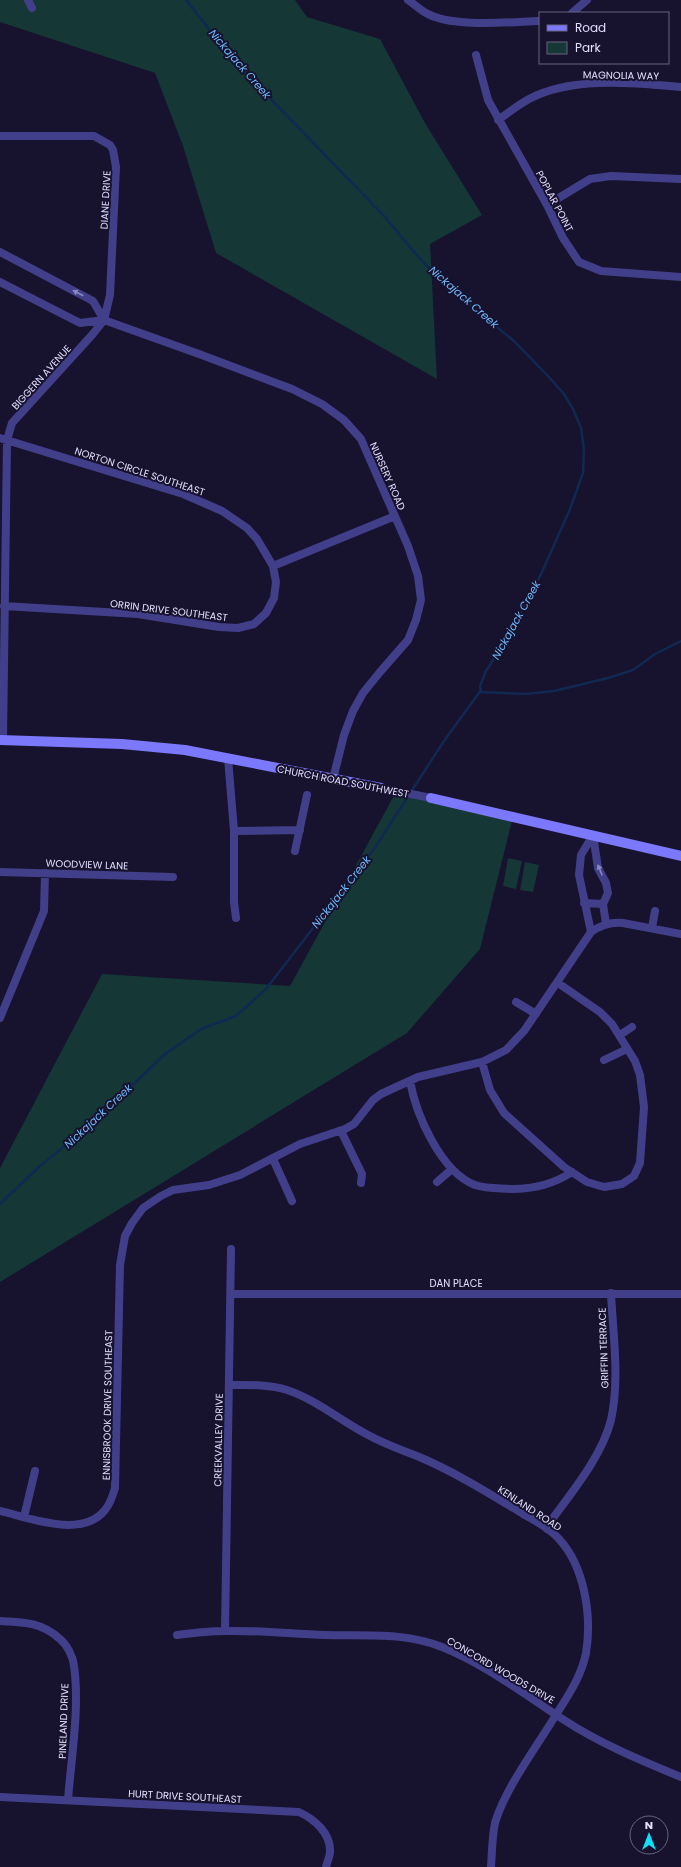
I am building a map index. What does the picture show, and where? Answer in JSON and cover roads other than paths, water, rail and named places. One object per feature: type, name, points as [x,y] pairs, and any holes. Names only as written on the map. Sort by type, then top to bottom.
[{"type":"street","points":[[28,0],[32,8]]},
{"type":"street","points":[[408,0],[426,13],[446,20],[491,23],[539,21]]},
{"type":"street","points":[[573,12],[587,0]]},
{"type":"street","name":"POPLAR POINT","points":[[476,55],[488,100],[547,205],[563,238],[579,262],[601,271],[681,277]]},
{"type":"street","name":"MAGNOLIA WAY","points":[[498,120],[530,99],[578,84],[640,84],[681,87]]},
{"type":"street","name":"DIANE DRIVE","points":[[0,136],[94,136],[104,140],[114,150],[116,167],[110,295],[104,320]]},
{"type":"street","points":[[547,205],[590,179],[611,176],[681,179]]},
{"type":"street","points":[[0,252],[93,301],[104,320],[80,323],[0,282]]},
{"type":"street","name":"BIGGERN AVENUE","points":[[2,740],[4,606],[3,439],[12,423],[68,363],[104,320]]},
{"type":"street","name":"NURSERY ROAD","points":[[104,320],[213,359],[292,390],[322,404],[344,420],[361,439],[411,554],[418,576],[421,600],[416,620],[408,640],[372,683],[353,711],[344,735],[332,779]]},
{"type":"street","name":"NORTON CIRCLE SOUTHEAST","points":[[3,439],[146,482],[209,504],[235,518],[246,528],[257,539],[273,566]]},
{"type":"street","points":[[273,566],[395,516]]},
{"type":"street","name":"ORRIN DRIVE SOUTHEAST","points":[[4,606],[138,614],[219,627],[238,628],[254,624],[261,619],[271,606],[275,591],[273,566]]},
{"type":"street","name":"CHURCH ROAD SOUTHWEST","points":[[2,740],[160,747],[228,758],[431,798],[681,856]]},
{"type":"street","points":[[228,758],[234,831],[234,902],[236,918]]},
{"type":"street","points":[[295,851],[307,795]]},
{"type":"street","points":[[234,831],[300,830]]},
{"type":"street","points":[[591,932],[590,919],[584,903],[579,875],[581,855],[593,835]]},
{"type":"street","points":[[593,835],[598,868],[606,883],[608,893],[603,904],[606,924]]},
{"type":"street","name":"WOODVIEW LANE","points":[[0,872],[173,877]]},
{"type":"street","points":[[0,1018],[44,911],[44,873]]},
{"type":"street","points":[[584,903],[603,904]]},
{"type":"street","points":[[652,928],[655,911]]},
{"type":"street","points":[[292,1201],[273,1159],[300,1144],[341,1131],[354,1124],[373,1100],[381,1094],[410,1081],[482,1062],[496,1056],[515,1042],[558,983],[591,932],[606,924],[623,923],[681,934]]},
{"type":"street","points":[[482,1062],[490,1090],[504,1113],[564,1167],[587,1182],[604,1187],[622,1184],[634,1176],[640,1163],[644,1107],[643,1091],[635,1061],[620,1035],[600,1012],[558,983]]},
{"type":"street","points":[[516,1002],[536,1014]]},
{"type":"street","points":[[620,1035],[632,1027]]},
{"type":"street","points":[[604,1060],[627,1049]]},
{"type":"street","points":[[410,1081],[418,1115],[430,1137],[452,1169],[460,1177],[477,1186],[520,1189],[560,1180],[572,1172]]},
{"type":"street","points":[[341,1131],[362,1174],[361,1183]]},
{"type":"street","name":"ENNISBROOK DRIVE SOUTHEAST","points":[[0,1511],[54,1524],[73,1526],[86,1523],[96,1518],[105,1510],[115,1488],[120,1265],[125,1236],[143,1208],[161,1196],[173,1190],[210,1185],[240,1175],[273,1159]]},
{"type":"street","points":[[437,1182],[452,1169]]},
{"type":"street","name":"CREEKVALLEY DRIVE","points":[[225,1631],[231,1249]]},
{"type":"street","name":"GRIFFIN TERRACE","points":[[547,1529],[550,1522],[584,1475],[601,1445],[610,1422],[615,1391],[612,1293]]},
{"type":"street","name":"DAN PLACE","points":[[231,1294],[681,1294]]},
{"type":"street","name":"KENLAND ROAD","points":[[229,1385],[268,1386],[288,1390],[318,1405],[371,1437],[396,1449],[417,1456],[484,1490],[547,1529],[559,1539],[572,1559],[582,1581],[587,1603],[588,1630],[586,1654],[577,1681],[506,1796],[498,1814],[495,1826],[491,1867]]},
{"type":"street","points":[[24,1517],[35,1471]]},
{"type":"street","name":"PINELAND DRIVE","points":[[0,1621],[31,1623],[60,1639],[69,1650],[74,1665],[75,1702],[68,1800]]},
{"type":"street","name":"CONCORD WOODS DRIVE","points":[[177,1635],[225,1631],[327,1635],[376,1635],[423,1640],[443,1647],[472,1662],[556,1715],[601,1740],[681,1777]]},
{"type":"street","name":"HURT DRIVE SOUTHEAST","points":[[0,1797],[299,1812],[309,1816],[320,1826],[326,1836],[330,1852],[326,1867]]},
{"type":"waterway","name":"Nickajack Creek","points":[[0,1204],[39,1167],[94,1122],[164,1055],[201,1029],[236,1016],[266,989],[374,849],[444,741],[481,690],[480,686],[486,671],[505,642],[542,572],[570,509],[583,473],[584,450],[581,428],[573,409],[564,394],[515,342],[447,286],[421,260],[384,216],[235,62],[186,0]]},
{"type":"waterway","points":[[479,692],[526,694],[554,691],[608,678],[633,670],[655,654],[681,641]]}]
